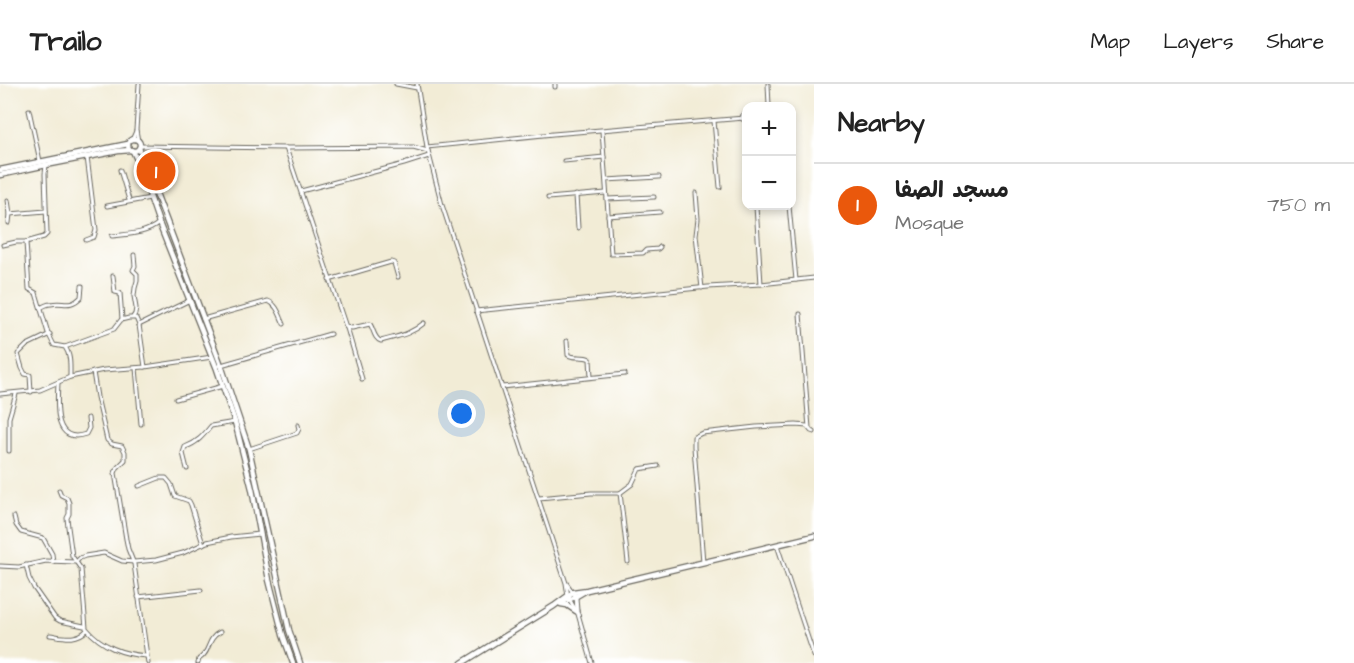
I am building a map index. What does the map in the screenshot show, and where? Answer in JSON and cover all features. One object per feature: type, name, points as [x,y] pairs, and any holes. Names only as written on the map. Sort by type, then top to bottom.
[{"type":"main road","points":[[130,142],[235,422],[252,489],[269,580],[293,663]]},
{"type":"main road","points":[[0,170],[130,142],[139,145]]},
{"type":"main road","points":[[0,175],[118,151],[132,151],[139,145]]},
{"type":"main road","points":[[139,145],[221,364],[249,448],[289,630],[300,663]]},
{"type":"main road","points":[[462,663],[556,605],[587,590],[814,536]]},
{"type":"main road","points":[[556,605],[564,604],[577,613]]},
{"type":"street","points":[[140,84],[136,130],[139,145],[286,148],[413,147],[427,149],[553,134],[742,119]]},
{"type":"street","points":[[396,84],[417,86],[427,149],[442,205],[572,596],[592,663]]},
{"type":"street","points":[[768,84],[769,102]]},
{"type":"street","points":[[29,110],[40,161]]},
{"type":"street","points":[[714,121],[720,187]]},
{"type":"street","points":[[130,142],[136,130]]},
{"type":"street","points":[[602,131],[611,254],[641,253],[646,249],[660,247]]},
{"type":"street","points":[[286,148],[362,379]]},
{"type":"street","points":[[301,191],[429,156]]},
{"type":"street","points":[[564,161],[603,157]]},
{"type":"street","points":[[86,240],[94,237],[96,230],[87,158]]},
{"type":"street","points":[[3,245],[46,236],[46,165]]},
{"type":"street","points":[[120,170],[129,201]]},
{"type":"street","points":[[606,180],[659,177]]},
{"type":"street","points":[[548,198],[607,193]]},
{"type":"street","points":[[696,193],[698,219],[696,231],[702,288]]},
{"type":"street","points":[[576,195],[578,228]]},
{"type":"street","points":[[607,199],[654,197]]},
{"type":"street","points":[[107,206],[151,198]]},
{"type":"street","points":[[8,200],[9,223]]},
{"type":"street","points":[[756,210],[761,284]]},
{"type":"street","points":[[789,210],[796,280]]},
{"type":"street","points":[[10,214],[46,211]]},
{"type":"street","points":[[608,216],[660,212]]},
{"type":"street","points":[[112,236],[145,231],[159,223]]},
{"type":"street","points":[[26,242],[29,289],[35,292],[48,333],[55,346],[64,346],[114,329],[118,321],[136,318],[145,367]]},
{"type":"street","points":[[132,318],[136,308],[134,296],[137,281],[137,274],[133,270],[134,255]]},
{"type":"street","points":[[329,280],[391,262],[394,263],[398,277]]},
{"type":"street","points":[[113,276],[115,292],[120,293],[122,320]]},
{"type":"street","points":[[476,311],[814,278]]},
{"type":"street","points":[[40,308],[50,304],[75,303],[81,297],[82,286]]},
{"type":"street","points":[[139,326],[190,300]]},
{"type":"street","points":[[203,319],[268,301],[275,305],[284,324]]},
{"type":"street","points":[[800,314],[809,428]]},
{"type":"street","points":[[347,328],[370,324],[381,342],[409,334],[424,323]]},
{"type":"street","points":[[31,392],[30,375],[25,374],[18,354],[27,345],[50,334]]},
{"type":"street","points":[[221,364],[330,334]]},
{"type":"street","points":[[567,341],[568,355],[590,359],[591,378]]},
{"type":"street","points":[[64,346],[69,357],[70,377]]},
{"type":"street","points":[[0,394],[40,390],[70,377],[104,370],[145,367],[212,357]]},
{"type":"street","points":[[136,368],[141,424]]},
{"type":"street","points":[[93,372],[107,440],[112,444],[123,446],[125,452],[125,460],[115,473],[128,549],[134,562],[148,663]]},
{"type":"street","points":[[502,387],[625,374]]},
{"type":"street","points":[[58,383],[58,417],[67,435],[86,434],[88,418]]},
{"type":"street","points":[[176,399],[223,386]]},
{"type":"street","points":[[9,451],[9,418],[16,393]]},
{"type":"street","points":[[187,469],[183,453],[185,447],[204,437],[212,426],[235,422]]},
{"type":"street","points":[[249,448],[297,433],[298,425]]},
{"type":"street","points":[[703,562],[694,437],[756,427],[796,425],[804,425],[814,432]]},
{"type":"street","points":[[539,498],[620,493],[633,484],[639,469],[658,466]]},
{"type":"street","points":[[139,486],[159,478],[166,478],[171,484],[174,496],[189,501],[203,544]]},
{"type":"street","points":[[59,490],[69,503],[67,518],[72,556],[81,569],[87,630],[109,648],[146,656]]},
{"type":"street","points":[[620,493],[628,561]]},
{"type":"street","points":[[14,517],[21,532],[43,538],[52,554],[53,562]]},
{"type":"street","points":[[0,566],[15,567],[40,562],[76,562],[85,556],[104,553],[118,560],[134,562],[156,560],[231,537],[260,534]]},
{"type":"street","points":[[777,545],[814,656]]},
{"type":"street","points":[[26,565],[34,588],[55,618],[85,626]]},
{"type":"street","points":[[138,597],[201,590]]},
{"type":"street","points":[[572,596],[577,613]]},
{"type":"street","points":[[50,635],[71,638],[82,636],[87,630]]},
{"type":"street","points":[[198,663],[213,637],[220,632]]},
{"type":"place","name":"مسجد الصفا","points":[[156,171]]}]
